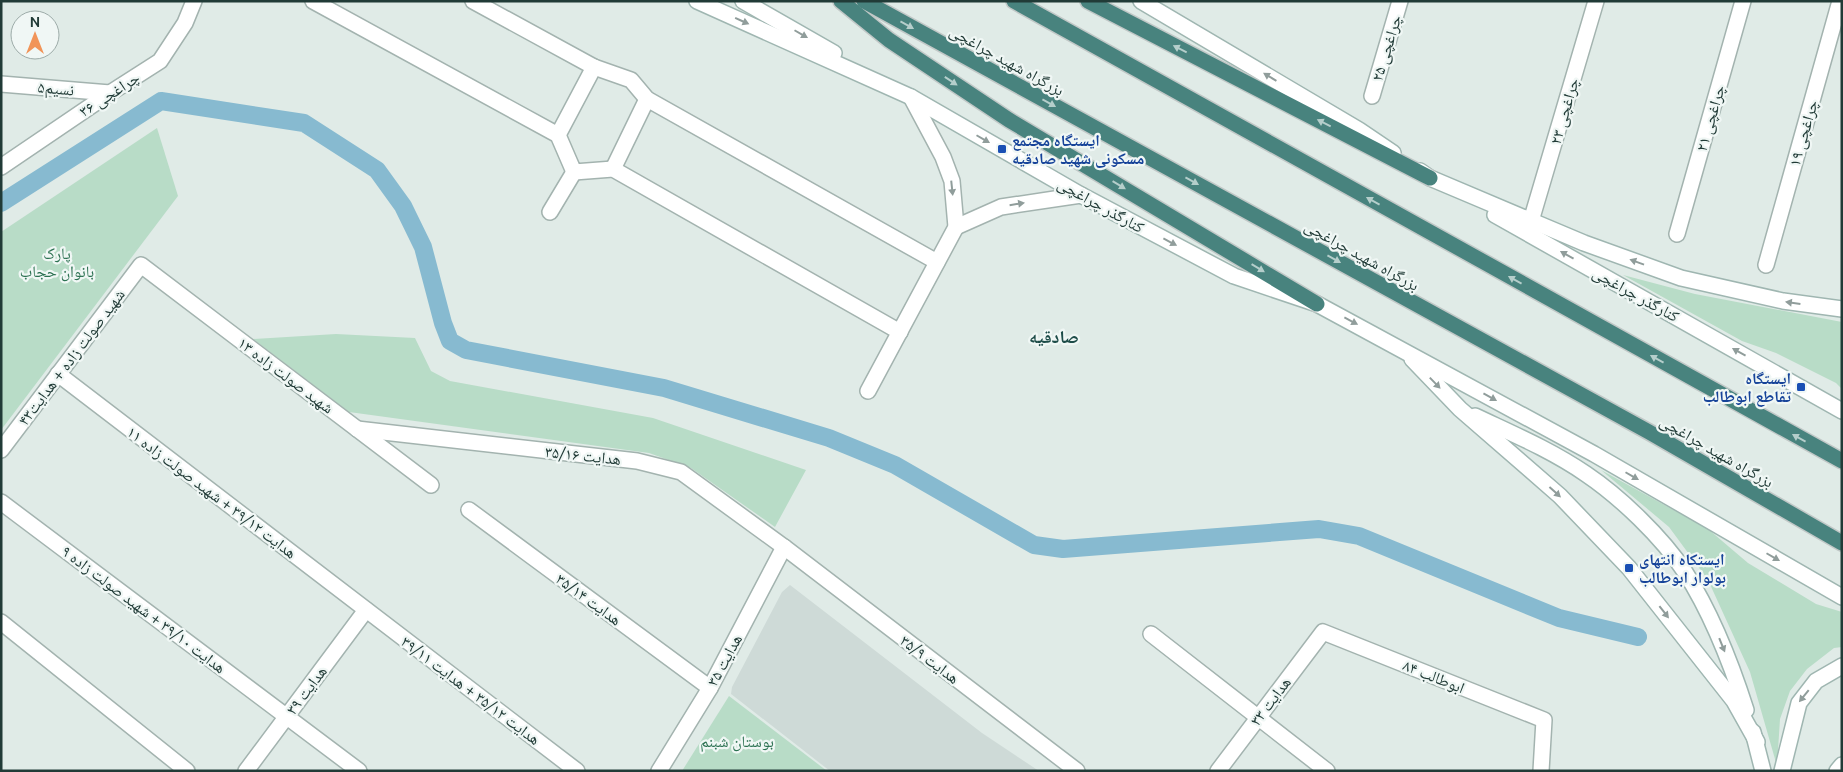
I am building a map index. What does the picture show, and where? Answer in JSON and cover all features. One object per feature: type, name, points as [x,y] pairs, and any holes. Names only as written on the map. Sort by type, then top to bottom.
[{"type":"highway","points":[[841,1],[889,40],[1009,120],[1317,304]]},
{"type":"highway","name":"بزرگراه شهید چراغچی","points":[[864,1],[1649,432],[1842,543]]},
{"type":"highway","points":[[1014,1],[1842,461]]},
{"type":"highway","points":[[1088,1],[1430,178]]},
{"type":"street","name":"چراغچی ۳۶","points":[[1,167],[110,92],[160,61],[185,23],[194,1]]},
{"type":"street","points":[[313,1],[558,135],[574,172]]},
{"type":"street","points":[[473,1],[594,67],[631,80],[647,99],[937,262]]},
{"type":"street","name":"کنارگذر چراغچی","points":[[697,1],[911,97],[1081,195],[1234,276],[1317,304],[1594,454],[1842,597]]},
{"type":"street","points":[[743,1],[911,97],[943,157],[952,182],[956,227],[868,391]]},
{"type":"street","points":[[1141,1],[1359,130],[1430,178],[1584,243],[1681,278],[1783,301],[1842,309]]},
{"type":"street","points":[[1154,1],[1169,16]]},
{"type":"street","name":"چراغچی ۲۵","points":[[1372,96],[1400,1]]},
{"type":"street","name":"چراغچی ۲۳","points":[[1531,221],[1596,1]]},
{"type":"street","name":"چراغچی ۲۱","points":[[1677,234],[1743,1]]},
{"type":"street","name":"چراغچی ۱۹","points":[[1766,265],[1840,1]]},
{"type":"street","points":[[558,135],[594,67]]},
{"type":"street","name":"نسیم۵","points":[[1,84],[110,92]]},
{"type":"street","points":[[613,169],[647,99]]},
{"type":"street","points":[[574,172],[613,169],[900,332]]},
{"type":"street","points":[[550,212],[574,172]]},
{"type":"street","name":"کنارگذر چراغچی","points":[[1430,178],[1842,411]]},
{"type":"street","points":[[956,227],[1001,207],[1081,195]]},
{"type":"street","name":"شهید صولت زاده + هدایت۴۳","points":[[1,450],[141,265]]},
{"type":"street","name":"شهید صولت زاده ۱۳","points":[[141,265],[431,485]]},
{"type":"street","points":[[1401,348],[1460,409],[1560,496],[1629,568],[1734,701],[1757,742]]},
{"type":"street","name":"هدایت ۳۹/۱۲ + شهید صولت زاده ۱۱","points":[[58,374],[366,610]]},
{"type":"street","points":[[1460,409],[1538,446],[1586,474],[1621,502],[1652,532],[1684,571],[1710,617],[1737,683],[1757,742],[1763,771]]},
{"type":"street","name":"هدایت ۳۵/۱۶","points":[[357,429],[637,461],[681,472],[784,547]]},
{"type":"street","name":"هدایت ۳۹/۱۰ + شهید صولت زاده ۹","points":[[1,502],[359,771]]},
{"type":"street","name":"هدایت ۳۵/۱۴","points":[[469,510],[710,688]]},
{"type":"street","name":"هدایت ۳۵","points":[[659,771],[710,688],[784,547]]},
{"type":"street","name":"هدایت ۳۵/۹","points":[[784,547],[1077,771]]},
{"type":"street","name":"هدایت ۳۹","points":[[246,771],[366,610]]},
{"type":"street","name":"هدایت ۳۵/۱۲ + هدایت ۳۹/۱۱","points":[[366,610],[577,771]]},
{"type":"street","points":[[1,622],[187,771]]},
{"type":"street","name":"هدایت ۳۳","points":[[1218,771],[1323,632]]},
{"type":"street","name":"ابوطالب ۸۴","points":[[1323,632],[1544,720],[1541,771]]},
{"type":"street","points":[[1151,634],[1259,716],[1327,771]]},
{"type":"street","points":[[1782,771],[1798,703],[1816,681],[1842,666]]},
{"type":"street","points":[[1837,771],[1842,765]]},
{"type":"shaded area","points":[[790,585],[982,733],[1039,771],[830,771],[731,694],[732,687],[782,592]]},
{"type":"green space","name":"پارک بانوان حجاب","points":[[157,128],[178,196],[1,430],[1,232]]},
{"type":"green space","points":[[1623,275],[1695,294],[1842,322],[1842,389],[1836,383],[1776,353],[1742,341]]},
{"type":"green space","points":[[336,334],[415,338],[431,371],[450,381],[653,418],[806,470],[775,527],[691,468],[649,453],[349,412],[253,339]]},
{"type":"green space","points":[[1601,470],[1708,529],[1748,563],[1816,604],[1842,612],[1842,647],[1834,648],[1807,669],[1790,691],[1780,719],[1777,766],[1750,672],[1708,580],[1669,527]]},
{"type":"green space","name":"بوستان شبنم","points":[[729,696],[827,771],[682,771]]},
{"type":"waterway","points":[[1,203],[161,101],[304,123],[377,170],[403,206],[423,247],[443,323],[450,341],[466,350],[664,388],[829,438],[895,465],[1034,545],[1063,549],[1319,529],[1359,536],[1559,618],[1638,637]]},
{"type":"place","name":"ایستگاه مجتمع مسکونی شهید صادقیه","points":[[1002,149]]},
{"type":"place","name":"ایستگاه تقاطع ابوطالب","points":[[1801,387]]},
{"type":"place","name":"ایستکاه انتهای بولوار ابوطالب","points":[[1629,568]]},
{"type":"district","name":"صادقیه","points":[[1054,336]]}]
